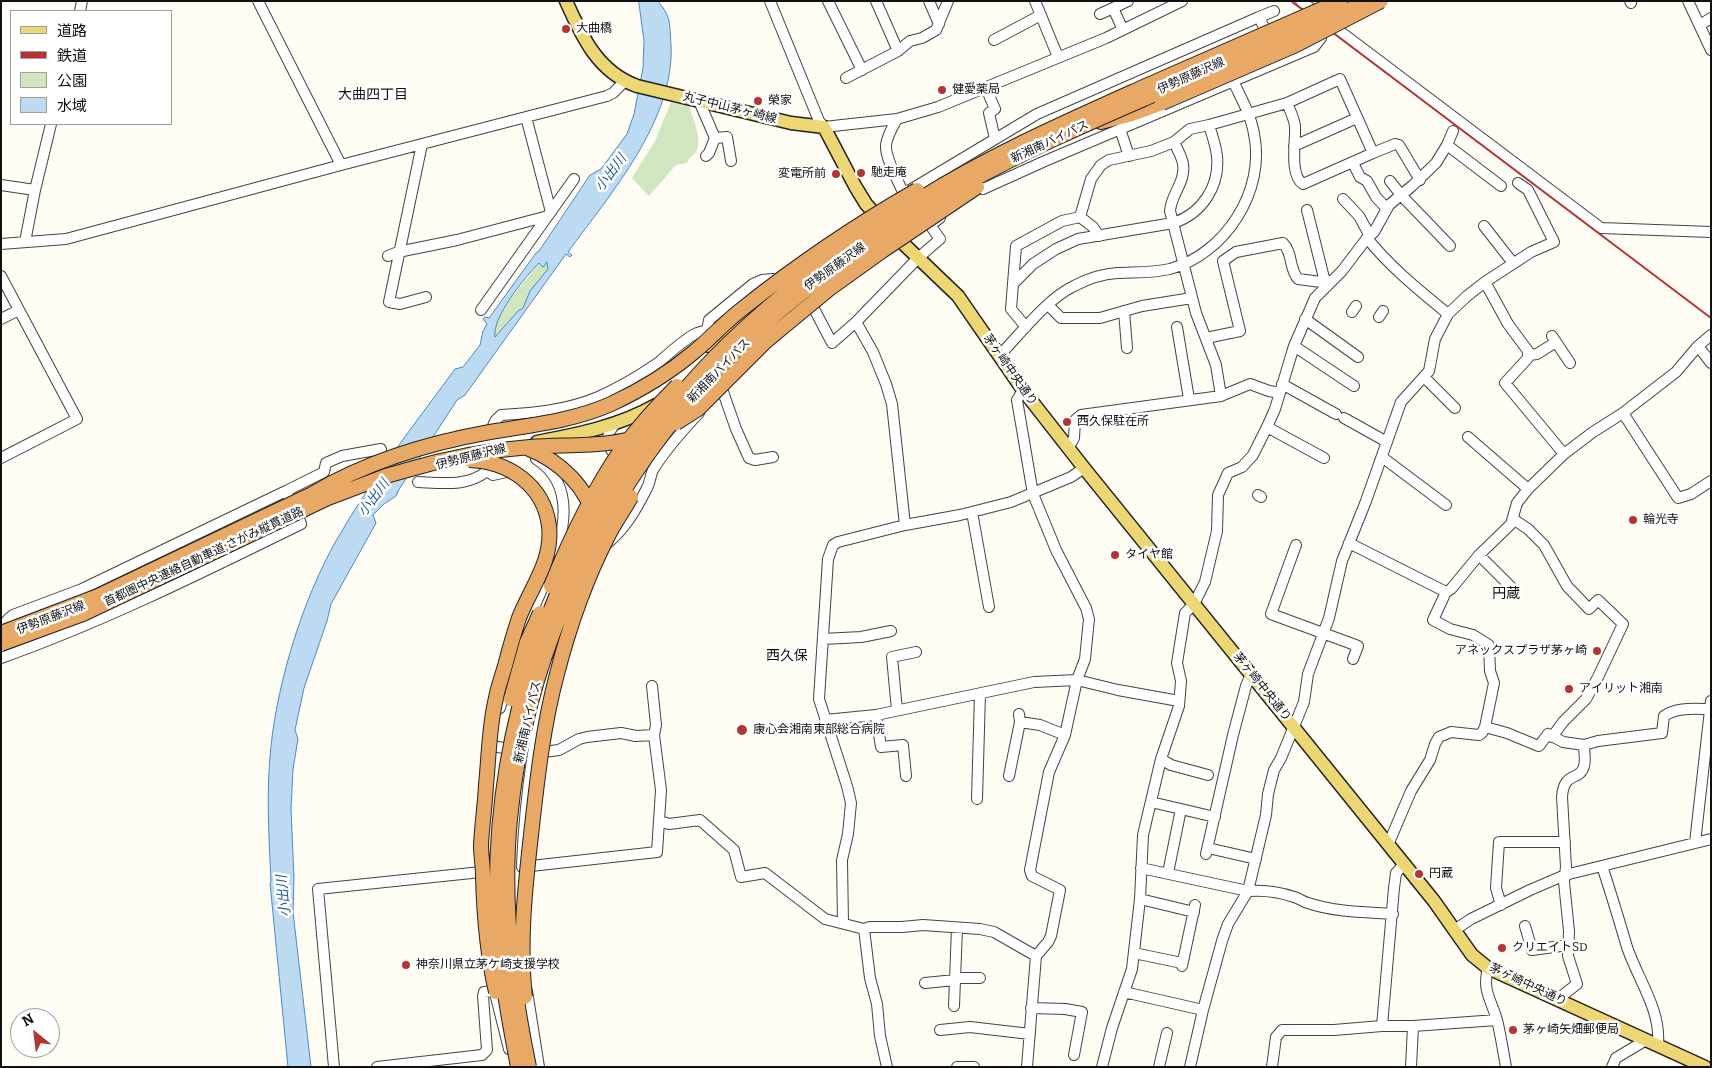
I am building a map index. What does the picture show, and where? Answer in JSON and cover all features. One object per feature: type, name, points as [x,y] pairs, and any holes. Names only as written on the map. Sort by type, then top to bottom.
[{"type":"highway","points":[[413,475],[445,460],[506,450],[614,442],[644,436],[673,424],[698,409],[766,341],[829,289],[1059,133],[1150,76],[1321,1]]},
{"type":"highway","name":"新湘南バイパス","points":[[516,1067],[505,1000],[498,937],[499,829],[510,745],[530,664],[571,562],[591,525],[636,461],[666,412],[714,358],[781,297],[893,216],[978,166],[1055,126],[1340,1]]},
{"type":"highway","name":"新湘南バイパス","points":[[529,1067],[512,969],[508,906],[510,822],[522,737],[544,656],[573,585],[636,461],[710,379],[761,329],[815,284],[875,240],[929,206],[1059,133],[1368,1]]},
{"type":"highway","points":[[1059,133],[1132,114],[1162,103],[1296,45],[1380,1]]},
{"type":"highway","points":[[312,494],[339,478],[402,454],[471,436],[568,418],[609,405],[662,376],[694,352],[740,310],[779,280],[899,200],[952,171],[1008,144],[1081,111],[1115,100]]},
{"type":"highway","points":[[482,868],[491,801],[517,673],[527,642],[568,544],[593,497],[621,450],[654,409],[723,338],[796,280]]},
{"type":"highway","points":[[537,1067],[527,1013],[523,957],[525,862],[548,714],[557,674],[586,585],[608,536],[670,435],[749,337]]},
{"type":"highway","points":[[312,494],[381,467],[417,456],[466,445],[497,443],[527,448],[549,459],[569,475],[585,496],[594,515],[599,537],[600,557],[598,573],[591,600],[563,680],[550,745],[541,820],[525,862]]},
{"type":"highway","points":[[413,475],[468,460],[479,460],[503,466],[520,476],[533,489],[547,517],[549,540],[547,556],[520,617],[495,700],[481,846],[484,918],[488,956],[516,1067]]},
{"type":"highway","name":"首都圏中央連絡自動車道;さがみ縦貫道路","points":[[2,639],[32,634],[91,610],[328,498],[372,480],[413,475]]},
{"type":"highway","name":"首都圏中央連絡自動車道;さがみ縦貫道路","points":[[2,639],[98,596],[312,494]]},
{"type":"main road","name":"丸子中山茅ヶ崎線","points":[[566,1],[585,41],[594,55],[606,67],[627,82],[791,123],[824,127]]},
{"type":"main road","name":"伊勢原藤沢線","points":[[2,639],[53,630],[124,600],[318,507],[355,492],[468,456],[572,435],[615,424],[641,413],[711,370],[788,302],[916,203],[979,168],[1257,44]]},
{"type":"main road","points":[[824,127],[866,204],[886,227]]},
{"type":"main road","name":"伊勢原藤沢線","points":[[796,280],[840,250],[886,227],[975,176],[1059,133]]},
{"type":"main road","name":"茅ヶ崎中央通り","points":[[886,227],[958,296],[1023,390],[1456,929],[1472,955],[1488,968],[1705,1067]]},
{"type":"main road","name":"伊勢原藤沢線","points":[[2,639],[97,600],[372,470],[435,448],[551,425],[590,415],[630,399],[665,379],[723,338]]},
{"type":"street","points":[[258,1],[341,165]]},
{"type":"street","points":[[770,1],[819,121],[824,127],[897,119],[938,107],[1124,30],[1169,4],[1182,1]]},
{"type":"street","points":[[828,1],[862,70]]},
{"type":"street","points":[[876,1],[898,51]]},
{"type":"street","points":[[929,1],[939,24]]},
{"type":"street","points":[[846,78],[898,51],[910,41],[922,38],[936,30],[948,1]]},
{"type":"street","points":[[1035,1],[1058,57]]},
{"type":"street","points":[[1100,14],[1128,1]]},
{"type":"street","points":[[1301,1],[1601,228],[1711,232]]},
{"type":"street","points":[[1688,1],[1711,50]]},
{"type":"street","points":[[1113,8],[1124,30]]},
{"type":"street","points":[[897,119],[886,143],[886,150],[902,190],[909,190],[1037,114],[1274,11]]},
{"type":"street","points":[[994,40],[1041,15]]},
{"type":"street","points":[[1259,18],[1280,62]]},
{"type":"street","points":[[1700,25],[1711,18]]},
{"type":"street","points":[[812,305],[832,343],[856,322],[918,258],[940,239],[930,226],[932,223],[983,189],[1314,47],[1320,38]]},
{"type":"street","points":[[1080,217],[1091,179],[1101,165],[1109,160],[1151,151],[1174,142],[1190,129],[1287,103],[1340,79],[1372,153]]},
{"type":"street","points":[[1000,355],[1048,305],[1071,287],[1100,276],[1170,268],[1198,256],[1223,236],[1243,208],[1254,176],[1256,161],[1254,134],[1249,114],[1234,81]]},
{"type":"street","points":[[1,244],[66,239],[607,96],[627,82]]},
{"type":"street","points":[[986,88],[995,109],[989,113],[995,139]]},
{"type":"street","points":[[699,101],[715,138],[706,156]]},
{"type":"street","points":[[1287,103],[1294,124],[1296,170],[1299,182],[1303,184],[1395,144],[1399,145],[1420,180]]},
{"type":"street","points":[[526,117],[550,214]]},
{"type":"street","points":[[1294,146],[1357,118]]},
{"type":"street","points":[[25,242],[51,125]]},
{"type":"street","points":[[1012,284],[1033,264],[1056,249],[1078,239],[1173,223],[1183,220],[1193,213],[1210,194],[1215,178],[1217,156],[1209,125]]},
{"type":"street","points":[[1120,129],[1129,156]]},
{"type":"street","points":[[1102,1067],[1112,1028],[1132,969],[1140,899],[1144,835],[1161,759],[1179,701],[1181,681],[1177,663],[1186,613],[1194,604],[1205,582],[1217,531],[1218,495],[1228,473],[1242,467],[1253,455],[1266,428],[1281,389],[1294,346],[1315,298],[1342,271],[1374,232],[1387,208],[1420,180],[1436,163],[1453,131]]},
{"type":"street","points":[[715,138],[727,137],[728,156]]},
{"type":"street","points":[[1174,142],[1182,159],[1183,170],[1181,182],[1171,202],[1170,211],[1192,298],[1216,365],[1221,396]]},
{"type":"street","points":[[425,143],[402,252],[389,302],[400,304],[426,297]]},
{"type":"street","points":[[1447,145],[1501,186]]},
{"type":"street","points":[[1353,162],[1360,177],[1367,181],[1376,197],[1387,208]]},
{"type":"street","points":[[975,176],[983,189]]},
{"type":"street","points":[[481,310],[574,179]]},
{"type":"street","points":[[1390,180],[1401,195],[1450,246]]},
{"type":"street","points":[[1190,1067],[1203,1010],[1228,924],[1248,891],[1266,815],[1270,783],[1274,770],[1281,758],[1304,702],[1308,674],[1329,618],[1342,561],[1401,402],[1429,371],[1435,339],[1448,314],[1485,282],[1531,252],[1554,242],[1528,190],[1518,183]]},
{"type":"street","points":[[1,185],[35,190]]},
{"type":"street","points":[[909,190],[916,203]]},
{"type":"street","points":[[1342,199],[1359,216],[1368,237],[1376,249],[1417,289],[1448,314]]},
{"type":"street","points":[[1307,210],[1324,278],[1329,283]]},
{"type":"street","points":[[388,256],[550,214]]},
{"type":"street","points":[[1026,327],[1011,309],[1016,246],[1062,221],[1080,217],[1093,226],[1099,236]]},
{"type":"street","points":[[1484,226],[1513,263]]},
{"type":"street","points":[[732,312],[737,305],[842,232]]},
{"type":"street","points":[[833,238],[840,250]]},
{"type":"street","points":[[1206,338],[1240,331],[1223,261],[1236,252],[1282,244],[1288,251],[1295,275],[1298,278],[1329,283]]},
{"type":"street","points":[[1,276],[76,419],[1,458]]},
{"type":"street","points":[[596,550],[617,537],[648,487],[653,471],[682,431],[763,346],[828,290],[820,277]]},
{"type":"street","points":[[707,331],[709,320],[753,284],[773,279]]},
{"type":"street","points":[[1485,282],[1508,324],[1529,355]]},
{"type":"street","points":[[1048,305],[1061,318],[1100,318],[1142,306],[1192,298]]},
{"type":"street","points":[[1,319],[19,310]]},
{"type":"street","points":[[1124,312],[1126,348]]},
{"type":"street","points":[[1305,319],[1358,357]]},
{"type":"street","points":[[856,322],[872,352],[886,384],[892,404],[905,525]]},
{"type":"street","points":[[1177,327],[1189,400]]},
{"type":"street","points":[[493,426],[501,415],[534,413],[571,407],[598,397],[655,365],[696,333],[707,331],[723,338]]},
{"type":"street","points":[[1388,845],[1411,791],[1430,760],[1439,737],[1451,732],[1479,735],[1482,734],[1485,728],[1494,684],[1490,671],[1489,645],[1473,635],[1450,629],[1433,620],[1446,592],[1451,590],[1479,555],[1511,524],[1517,502],[1564,454],[1593,432],[1623,413],[1676,372],[1698,346],[1711,335]]},
{"type":"street","points":[[1529,355],[1537,354],[1554,339],[1570,363]]},
{"type":"street","points":[[1294,346],[1354,386]]},
{"type":"street","points":[[1698,346],[1711,363]]},
{"type":"street","points":[[1529,355],[1505,383],[1564,454]]},
{"type":"street","points":[[1424,377],[1455,408]]},
{"type":"street","points":[[1068,447],[1074,438],[1075,420],[1081,415],[1132,410],[1221,396],[1250,384],[1269,391],[1281,389],[1340,416],[1387,442]]},
{"type":"street","points":[[722,389],[736,429],[749,458],[755,460],[773,457]]},
{"type":"street","points":[[1023,390],[1017,400],[1033,494],[1056,550],[1086,608],[1089,619],[1085,659],[1077,680],[1065,735],[1049,772],[1030,870],[1032,876],[1060,890],[1051,936],[1036,956],[1027,1067]]},
{"type":"street","points":[[551,425],[571,407]]},
{"type":"street","points":[[1623,413],[1678,498],[1691,494],[1711,481]]},
{"type":"street","points":[[615,424],[609,431],[607,438],[609,448],[628,469],[627,474],[594,532],[596,550],[572,609],[545,690],[528,786],[525,862],[657,852],[662,790],[654,734],[656,725],[652,686]]},
{"type":"street","points":[[1266,428],[1324,458]]},
{"type":"street","points":[[1468,437],[1528,489]]},
{"type":"street","points":[[2,639],[6,620],[13,615],[82,589],[287,493],[324,472],[326,463],[342,456],[381,449]]},
{"type":"street","points":[[502,449],[534,457],[544,464],[559,483],[563,494],[565,516],[561,536],[509,676],[491,746],[481,846],[482,902],[493,991],[516,1067]]},
{"type":"street","points":[[1382,457],[1446,505]]},
{"type":"street","points":[[413,475],[456,483],[473,480],[486,468],[493,475],[508,471],[526,474],[538,485],[548,504],[554,530],[554,556]]},
{"type":"street","points":[[843,922],[842,860],[848,834],[851,803],[819,699],[828,559],[833,545],[838,542],[905,525],[972,512],[1033,494],[1070,477],[1084,468]]},
{"type":"street","points":[[972,512],[989,607]]},
{"type":"street","points":[[1513,519],[1528,528],[1544,545],[1574,595],[1590,609],[1598,600],[1623,624],[1586,699],[1563,722],[1552,737]]},
{"type":"street","points":[[1,658],[51,640],[140,602],[301,524],[300,521]]},
{"type":"street","points":[[1349,543],[1446,592]]},
{"type":"street","points":[[1296,545],[1270,614],[1358,646],[1353,658]]},
{"type":"street","points":[[1479,555],[1512,588]]},
{"type":"street","points":[[539,595],[572,609]]},
{"type":"street","points":[[823,639],[861,637],[891,631]]},
{"type":"street","points":[[897,710],[892,657],[916,652]]},
{"type":"street","points":[[1251,674],[1246,686],[1207,851],[1256,859]]},
{"type":"street","points":[[825,720],[876,715],[1034,682],[1077,680],[1118,690],[1179,701]]},
{"type":"street","points":[[977,799],[980,694]]},
{"type":"street","points":[[1485,728],[1507,733],[1538,746],[1548,734],[1570,744],[1584,745],[1598,741],[1662,733],[1664,716],[1670,712],[1710,705],[1695,843]]},
{"type":"street","points":[[876,715],[881,747],[903,745],[906,776]]},
{"type":"street","points":[[1009,776],[1020,718],[1065,735]]},
{"type":"street","points":[[491,746],[533,753],[559,750],[579,739],[587,737],[621,733],[636,736],[654,734]]},
{"type":"street","points":[[1558,999],[1577,984],[1568,956],[1569,931],[1564,882],[1566,868],[1562,797],[1565,781],[1580,773],[1583,769],[1585,764],[1584,745]]},
{"type":"street","points":[[1161,759],[1171,765],[1208,775]]},
{"type":"street","points":[[1151,802],[1215,817]]},
{"type":"street","points":[[1168,874],[1181,809]]},
{"type":"street","points":[[660,821],[669,824],[700,820],[734,850],[741,877],[765,873],[825,919],[843,922],[864,929],[870,927],[923,925],[994,932],[1036,956]]},
{"type":"street","points":[[1456,929],[1471,919],[1565,875],[1711,839]]},
{"type":"street","points":[[1500,905],[1496,888],[1499,842],[1565,842]]},
{"type":"street","points":[[1382,1026],[1396,873],[1404,864]]},
{"type":"street","points":[[1602,866],[1627,947],[1656,1016],[1659,1035],[1658,1045]]},
{"type":"street","points":[[334,1067],[318,888],[482,868]]},
{"type":"street","points":[[1141,868],[1248,891],[1264,891],[1294,897],[1325,907],[1392,914]]},
{"type":"street","points":[[1134,953],[1182,964],[1194,909],[1140,899]]},
{"type":"street","points":[[1525,926],[1532,950],[1568,945]]},
{"type":"street","points":[[954,1006],[957,928]]},
{"type":"street","points":[[864,929],[870,978],[877,1004],[880,1036],[887,1067]]},
{"type":"street","points":[[1488,968],[1485,987],[1497,1020],[1506,1067]]},
{"type":"street","points":[[924,983],[980,978]]},
{"type":"street","points":[[377,1067],[482,1056],[487,1050],[483,996],[484,992],[493,991]]},
{"type":"street","points":[[1124,992],[1203,1010]]},
{"type":"street","points":[[1031,1008],[1065,1009],[1082,1012],[1074,1055]]},
{"type":"street","points":[[1272,1067],[1276,1036],[1282,1030],[1334,1030],[1497,1020]]},
{"type":"street","points":[[1411,1067],[1413,1026]]},
{"type":"street","points":[[940,1030],[970,1027],[1030,1034]]},
{"type":"street","points":[[1159,1067],[1167,1033]]},
{"type":"street","points":[[1613,1066],[1616,1058],[1646,1040]]},
{"type":"street","points":[[957,1067],[974,1067]]},
{"type":"green space","points":[[671,102],[689,106],[696,129],[698,146],[696,152],[687,163],[676,165],[649,196],[632,178],[655,141]]},
{"type":"green space","points":[[540,262],[547,262],[548,269],[523,308],[518,311],[495,337],[497,321],[508,302]]},
{"type":"water","name":"小出川","points":[[639,1],[658,1],[666,12],[669,21],[671,44],[669,72],[663,100],[652,128],[621,180],[568,252],[572,255],[570,257],[566,254],[465,395],[457,400],[396,496],[373,515],[376,523],[331,604],[304,688],[295,730],[298,739],[293,769],[291,809],[294,879],[293,912],[311,1067],[288,1067],[270,883],[269,780],[271,746],[279,694],[303,614],[324,564],[363,497],[455,369],[463,367],[480,345],[483,331],[487,324],[483,319],[485,317],[489,318],[539,251],[590,175],[601,169],[627,134],[634,114],[643,68],[644,41]],"holes":[[[547,262],[548,269],[530,291],[523,308],[518,311],[495,337],[495,329],[504,308],[518,287],[539,263],[543,267]]]},
{"type":"railway","points":[[1291,1],[1711,318]]},
{"type":"place","name":"大曲橋","points":[[566,29]]},
{"type":"place","name":"健愛薬局","points":[[942,90]]},
{"type":"place","name":"榮家","points":[[758,101]]},
{"type":"place","name":"馳走庵","points":[[861,173]]},
{"type":"place","name":"変電所前","points":[[836,174]]},
{"type":"place","name":"西久保駐在所","points":[[1067,422]]},
{"type":"place","name":"輪光寺","points":[[1633,520]]},
{"type":"place","name":"タイヤ館","points":[[1115,555]]},
{"type":"place","name":"アネックスプラザ茅ヶ崎","points":[[1597,651]]},
{"type":"place","name":"アイリット湘南","points":[[1569,689]]},
{"type":"place","name":"康心会湘南東部総合病院","points":[[742,730]]},
{"type":"place","name":"円蔵","points":[[1419,874]]},
{"type":"place","name":"クリエイトSD","points":[[1502,948]]},
{"type":"place","name":"神奈川県立茅ケ崎支援学校","points":[[406,965]]},
{"type":"place","name":"茅ヶ崎矢畑郵便局","points":[[1513,1030]]},
{"type":"district","name":"大曲四丁目","points":[[373,95]]},
{"type":"district","name":"円蔵","points":[[1506,594]]},
{"type":"district","name":"西久保","points":[[787,656]]}]
